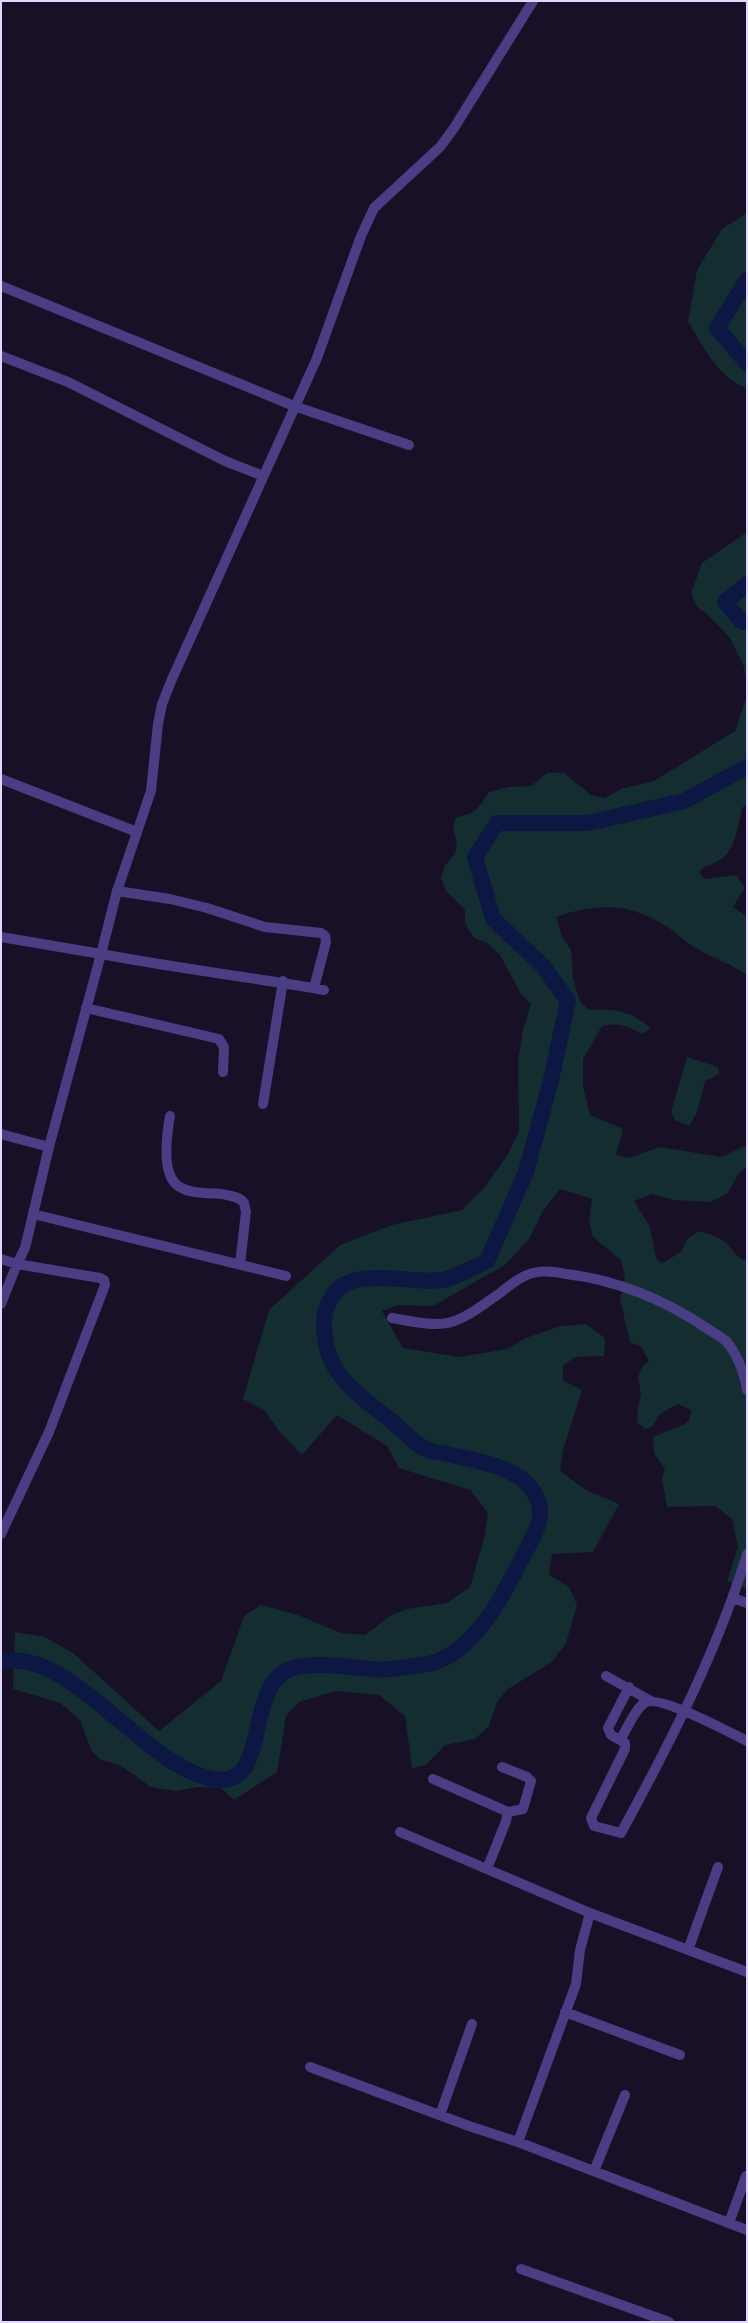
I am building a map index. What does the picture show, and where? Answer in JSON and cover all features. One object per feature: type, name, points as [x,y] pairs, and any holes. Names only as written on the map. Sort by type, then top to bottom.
[{"type":"street","points":[[1,1304],[25,1248],[49,1146],[117,890],[151,791],[162,704],[294,406],[317,358],[360,236],[374,208],[440,147],[533,1]]},
{"type":"street","points":[[1,286],[294,406],[409,445]]},
{"type":"street","points":[[1,356],[68,382],[225,461],[263,476]]},
{"type":"street","points":[[1,779],[137,832]]},
{"type":"street","points":[[1,937],[158,965],[282,981],[319,989],[326,942],[325,936],[321,932],[265,927],[199,906],[170,899],[117,890]]},
{"type":"street","points":[[263,1104],[282,981]]},
{"type":"street","points":[[86,1008],[219,1039],[224,1047],[223,1072]]},
{"type":"street","points":[[170,1116],[166,1140],[167,1158],[171,1177],[176,1185],[186,1190],[232,1196],[244,1203],[246,1212],[240,1264]]},
{"type":"street","points":[[1,1134],[49,1146]]},
{"type":"street","points":[[33,1214],[286,1276]]},
{"type":"street","points":[[1,1259],[17,1264],[100,1278],[105,1285],[49,1432],[1,1534]]},
{"type":"street","points":[[392,1318],[442,1326],[457,1322],[522,1278],[534,1272],[549,1271],[583,1276],[624,1286],[658,1300],[694,1320],[726,1341],[743,1370],[747,1390]]},
{"type":"street","points":[[629,1687],[608,1728],[611,1736],[624,1743],[624,1749],[593,1813],[591,1823],[599,1828],[621,1833],[705,1669],[733,1598],[747,1554]]},
{"type":"street","points":[[733,1598],[747,1603]]},
{"type":"street","points":[[606,1676],[629,1687],[651,1701],[659,1702],[684,1711],[747,1741]]},
{"type":"street","points":[[620,1740],[641,1706],[651,1701]]},
{"type":"street","points":[[433,1779],[508,1812],[523,1809],[531,1781],[527,1777],[502,1767]]},
{"type":"street","points":[[487,1869],[506,1821],[508,1812]]},
{"type":"street","points":[[400,1832],[590,1913],[747,1972]]},
{"type":"street","points":[[688,1950],[718,1867]]},
{"type":"street","points":[[518,2142],[576,1984],[580,1950],[590,1913]]},
{"type":"street","points":[[566,2012],[680,2055]]},
{"type":"street","points":[[440,2115],[472,2024]]},
{"type":"street","points":[[310,2067],[518,2142],[747,2230]]},
{"type":"street","points":[[594,2171],[625,2095]]},
{"type":"street","points":[[729,2223],[746,2176]]},
{"type":"street","points":[[521,2269],[662,2321]]},
{"type":"green space","points":[[747,213],[747,388],[728,378],[720,370],[688,322],[697,270],[722,229]]},
{"type":"green space","points":[[747,532],[747,687],[744,667],[730,638],[706,613],[697,607],[691,593],[702,563]]},
{"type":"green space","points":[[747,695],[747,804],[742,808],[736,837],[730,850],[720,860],[701,870],[699,873],[705,879],[736,875],[745,888],[733,907],[747,917],[747,976],[735,968],[692,946],[669,928],[642,914],[628,910],[600,907],[571,912],[556,917],[562,936],[571,950],[573,979],[580,1002],[589,1010],[607,1010],[629,1014],[636,1017],[651,1028],[642,1034],[632,1029],[614,1024],[602,1026],[583,1059],[583,1086],[590,1115],[623,1129],[616,1155],[629,1158],[660,1147],[721,1157],[747,1145],[747,1167],[739,1173],[727,1194],[710,1202],[674,1200],[652,1194],[634,1201],[650,1227],[656,1258],[661,1264],[681,1252],[687,1239],[699,1231],[720,1239],[737,1255],[747,1261],[747,1589],[727,1581],[738,1547],[732,1519],[715,1506],[667,1507],[662,1478],[665,1468],[654,1454],[653,1437],[689,1421],[691,1410],[678,1404],[660,1414],[653,1426],[645,1429],[637,1422],[638,1406],[641,1395],[638,1377],[643,1366],[649,1361],[641,1347],[630,1342],[620,1299],[625,1277],[621,1260],[593,1237],[589,1220],[592,1199],[560,1189],[544,1209],[529,1239],[505,1265],[433,1306],[398,1305],[382,1311],[403,1348],[459,1357],[507,1349],[526,1338],[560,1326],[586,1324],[605,1338],[604,1356],[576,1357],[563,1365],[563,1381],[582,1390],[563,1450],[560,1471],[586,1490],[619,1504],[593,1552],[552,1554],[549,1575],[569,1587],[577,1605],[566,1643],[552,1662],[508,1689],[497,1702],[489,1726],[475,1739],[445,1745],[426,1765],[412,1768],[405,1716],[379,1695],[336,1691],[299,1702],[286,1716],[277,1772],[234,1800],[221,1788],[198,1787],[176,1791],[151,1787],[121,1766],[100,1759],[92,1752],[80,1720],[60,1703],[13,1689],[15,1632],[45,1637],[73,1653],[159,1731],[221,1681],[244,1616],[261,1605],[298,1615],[341,1633],[365,1635],[390,1616],[407,1609],[447,1603],[470,1587],[484,1539],[488,1513],[470,1490],[399,1468],[387,1446],[337,1415],[302,1455],[279,1431],[264,1410],[243,1399],[269,1310],[340,1245],[392,1225],[462,1210],[485,1187],[506,1157],[519,1132],[518,1061],[523,1030],[531,1004],[521,994],[500,955],[487,943],[474,938],[465,923],[465,910],[446,891],[441,878],[445,866],[456,850],[457,845],[453,825],[457,817],[473,812],[489,792],[508,787],[531,786],[547,773],[564,773],[591,795],[604,798],[624,788],[654,781],[735,731]]},
{"type":"green space","points":[[687,1057],[718,1067],[719,1074],[705,1081],[697,1112],[689,1126],[675,1120],[671,1112]]},
{"type":"waterway","points":[[747,280],[717,328],[747,363]]},
{"type":"waterway","points":[[747,584],[725,602],[742,622],[747,622]]},
{"type":"waterway","points":[[1,1662],[27,1662],[53,1671],[80,1688],[160,1753],[187,1770],[213,1779],[231,1778],[243,1769],[251,1754],[266,1696],[276,1680],[290,1669],[308,1665],[319,1665],[385,1670],[431,1663],[438,1661],[454,1652],[469,1640],[483,1624],[506,1589],[536,1530],[540,1520],[538,1499],[528,1485],[519,1477],[508,1471],[484,1462],[424,1448],[353,1390],[335,1368],[329,1355],[325,1340],[324,1318],[326,1309],[330,1300],[338,1289],[348,1283],[361,1279],[391,1278],[435,1281],[447,1279],[487,1261],[526,1172],[551,1080],[568,1001],[543,966],[493,919],[475,857],[497,823],[588,823],[684,801],[747,767]]}]
